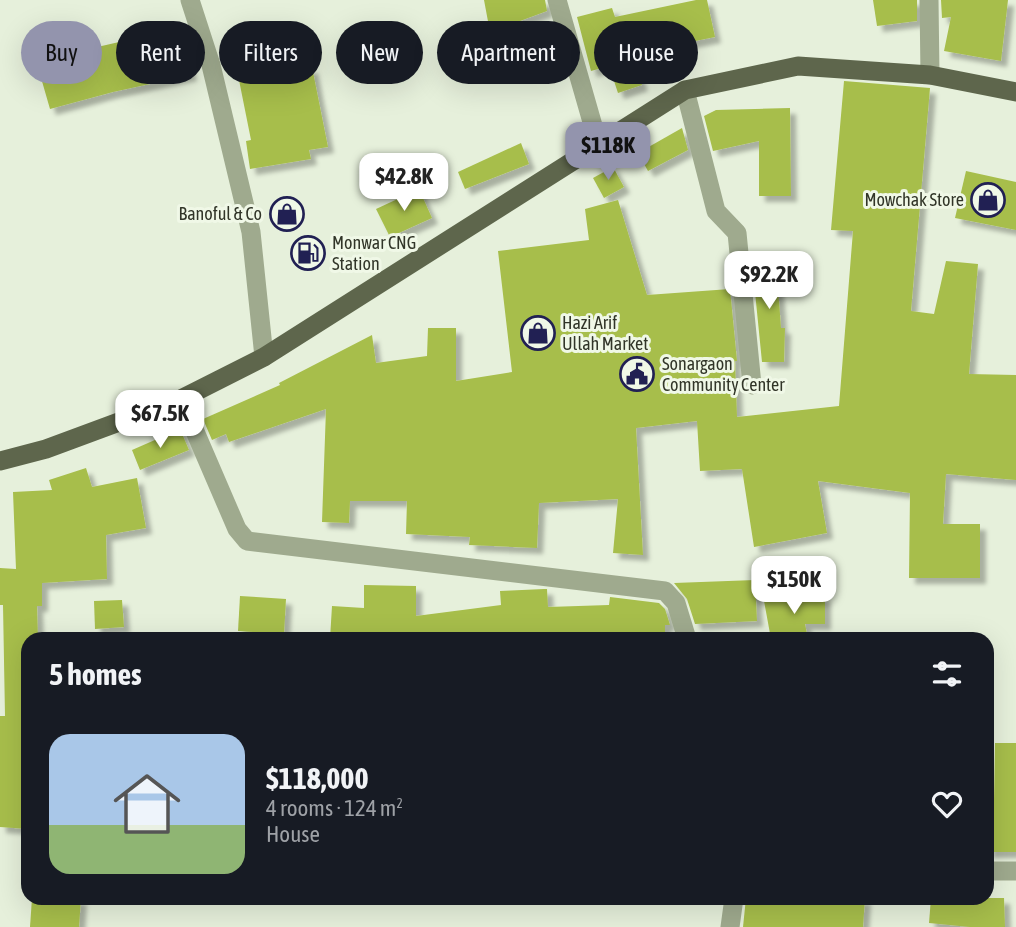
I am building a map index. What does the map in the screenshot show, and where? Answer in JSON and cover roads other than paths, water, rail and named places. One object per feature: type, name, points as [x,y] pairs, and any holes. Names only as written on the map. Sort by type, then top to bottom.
[{"type":"highway","points":[[0,461],[46,449],[181,399],[264,356],[685,90],[798,66],[930,75],[1016,92]]},
{"type":"street","points":[[190,0],[211,65],[251,233],[264,356]]},
{"type":"street","points":[[556,0],[598,143]]},
{"type":"street","points":[[929,0],[930,75]]},
{"type":"street","points":[[685,90],[716,211],[737,233],[752,385]]},
{"type":"street","points":[[181,399],[237,529],[247,541],[666,591],[676,603],[686,632]]},
{"type":"street","points":[[994,871],[1016,871]]},
{"type":"street","points":[[730,927],[733,905]]},
{"type":"place","name":"Mowchak Store","points":[[988,200]]},
{"type":"place","name":"Banoful & Co","points":[[287,214]]},
{"type":"place","name":"Monwar CNG Station","points":[[308,253]]},
{"type":"place","name":"Hazi Arif Ullah Market","points":[[538,333]]},
{"type":"place","name":"Sonargaon Community Center","points":[[637,374]]}]
